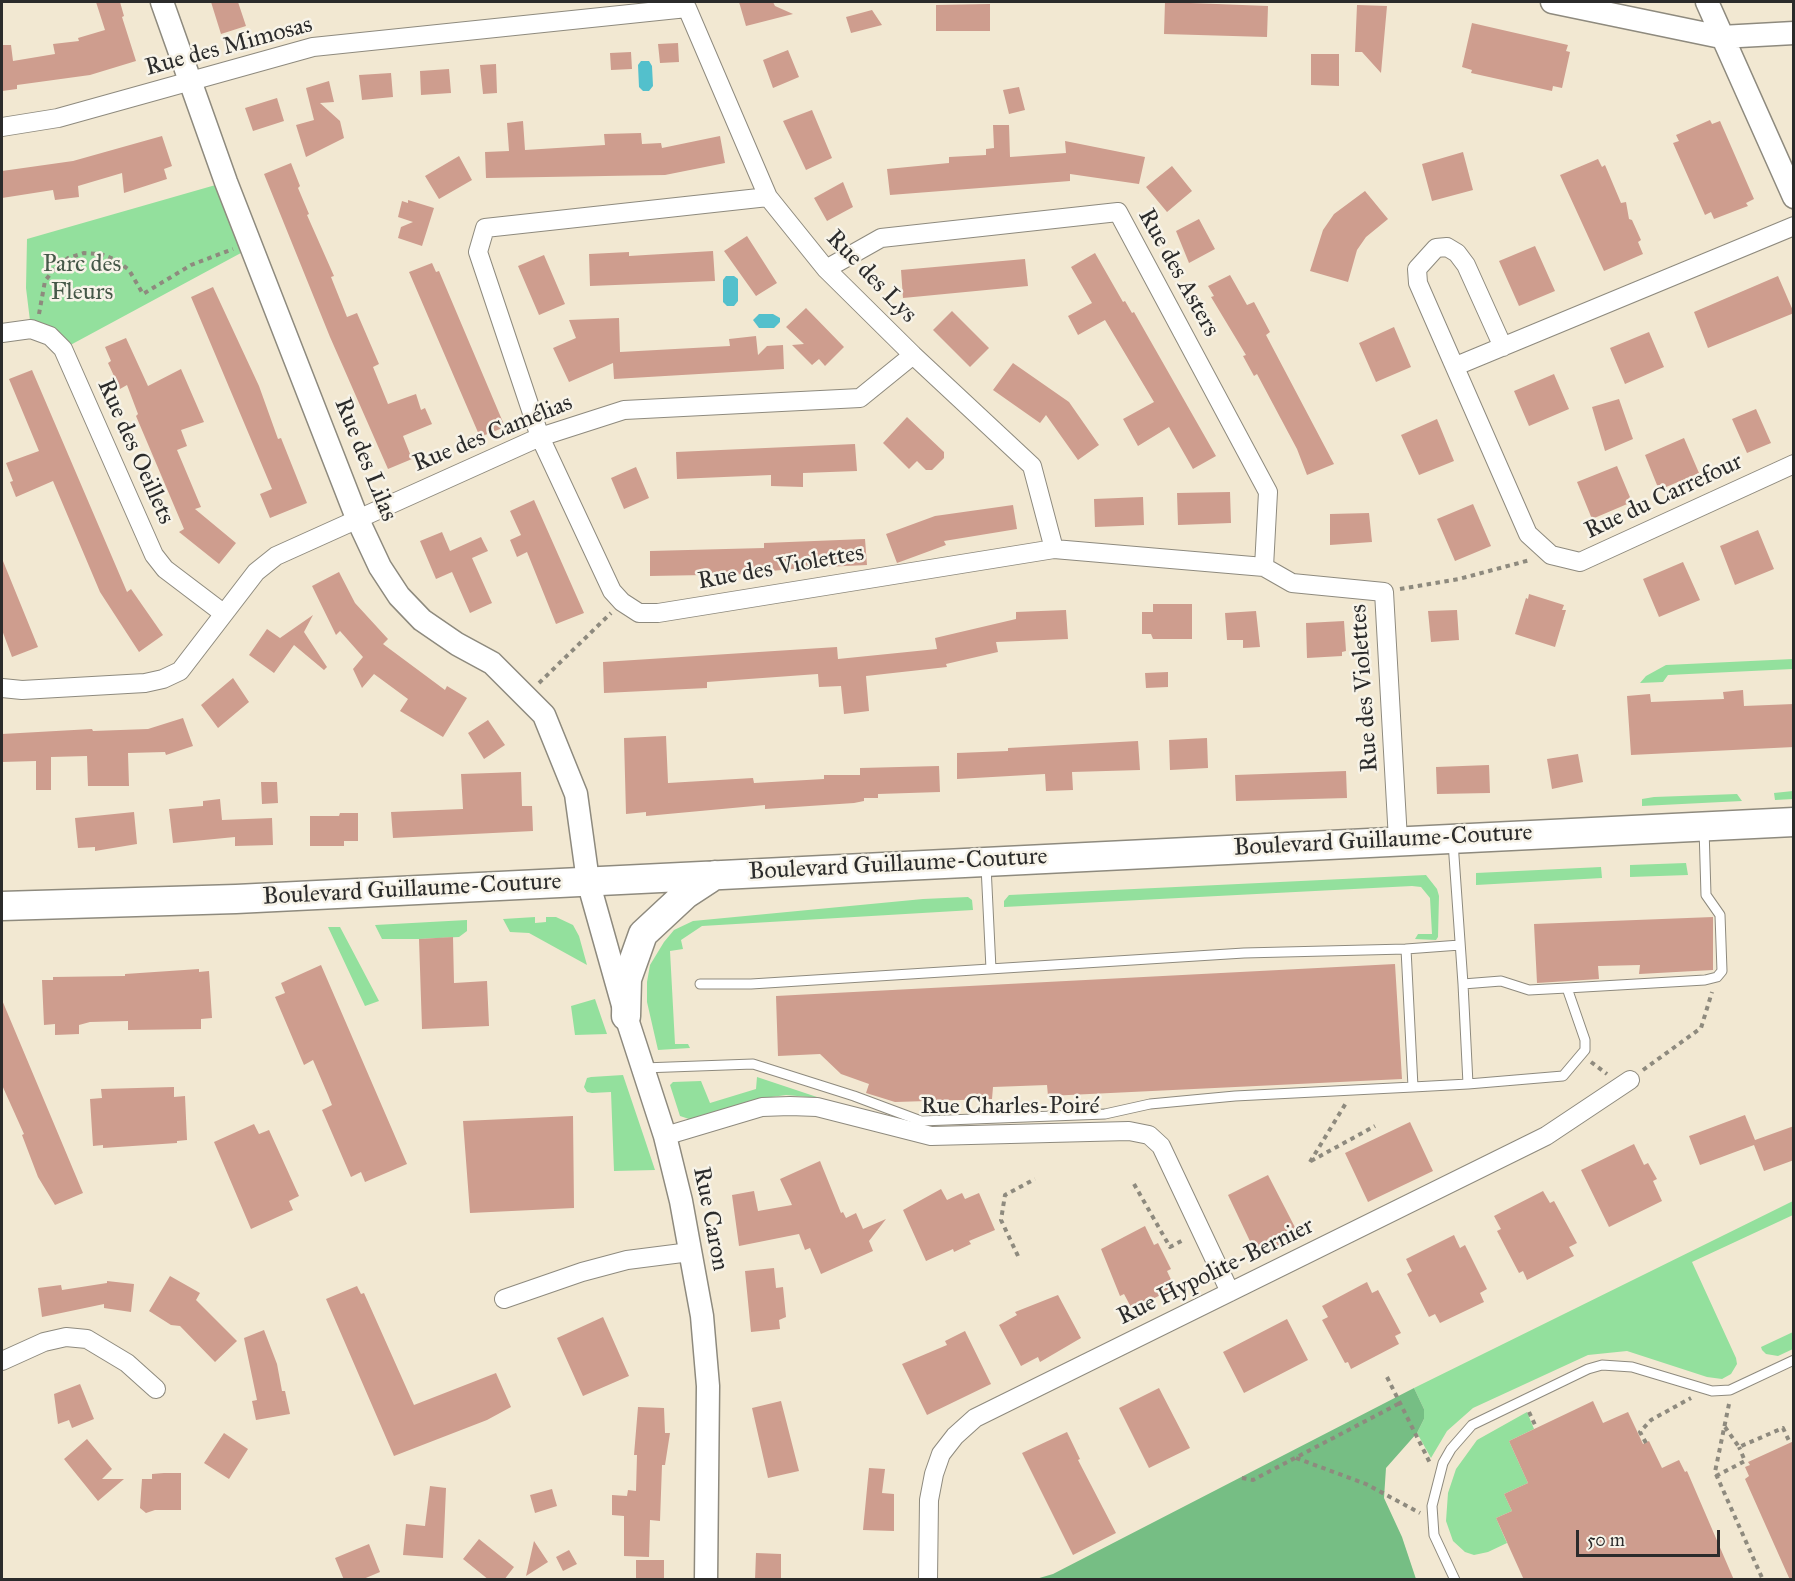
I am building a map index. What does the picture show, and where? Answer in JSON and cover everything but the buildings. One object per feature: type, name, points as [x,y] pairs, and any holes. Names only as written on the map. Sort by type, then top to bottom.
[{"type":"main road","name":"Boulevard Guillaume-Couture","points":[[2,906],[246,898],[1794,822]]},
{"type":"main road","points":[[626,1016],[627,979],[643,934],[686,894],[716,874]]},
{"type":"street","name":"Rue des Lilas","points":[[162,2],[250,243],[357,518],[381,567],[399,596],[422,620],[457,644],[492,663],[544,715],[576,794],[588,881]]},
{"type":"street","points":[[1552,2],[1721,37],[1794,33]]},
{"type":"street","points":[[1707,2],[1794,197]]},
{"type":"street","name":"Rue des Mimosas","points":[[2,127],[58,118],[313,47],[687,8]]},
{"type":"street","name":"Rue des Lys","points":[[687,8],[768,197],[826,269],[913,355],[1032,466],[1054,549]]},
{"type":"street","points":[[622,602],[612,591],[540,437],[478,252],[486,228],[768,197]]},
{"type":"street","name":"Rue des Asters","points":[[826,269],[882,238],[1118,212],[1268,492],[1264,567]]},
{"type":"street","points":[[1456,366],[1794,226]]},
{"type":"street","name":"Rue du Carrefour","points":[[1503,347],[1466,265],[1457,253],[1447,247],[1436,248],[1426,256],[1417,269],[1418,283],[1528,534],[1551,555],[1580,562],[1794,464]]},
{"type":"street","points":[[2,333],[31,329],[37,331]]},
{"type":"street","name":"Rue des Oeillets","points":[[37,331],[50,336],[63,349],[154,555],[165,569],[223,613]]},
{"type":"street","name":"Rue des Camélias","points":[[2,688],[22,690],[145,683],[163,679],[180,670],[256,572],[276,556],[540,437],[624,410],[860,398],[913,355]]},
{"type":"street","name":"Rue des Violettes","points":[[622,602],[639,613],[658,613],[1054,549],[1264,567],[1292,583],[1384,592],[1398,840]]},
{"type":"street","name":"Rue Caron","points":[[588,881],[626,1016],[665,1136],[681,1201],[702,1316],[708,1386],[706,1580]]},
{"type":"street","name":"Rue Hypolite-Bernier","points":[[928,1580],[931,1491],[941,1454],[955,1436],[975,1418],[1545,1136],[1626,1083]]},
{"type":"street","name":"Rue Charles-Poiré","points":[[665,1136],[762,1107],[790,1106],[817,1107],[931,1136],[1129,1131],[1149,1135],[1160,1145],[1230,1292]]},
{"type":"street","points":[[504,1299],[616,1263],[690,1252]]},
{"type":"street","points":[[2,1361],[44,1342],[66,1337],[87,1339],[127,1364],[156,1389]]},
{"type":"lane","points":[[1463,984],[1501,981],[1529,990],[1705,980],[1717,977],[1722,971],[1720,915],[1706,895],[1704,826]]},
{"type":"lane","points":[[1453,838],[1468,1084]]},
{"type":"lane","points":[[986,861],[991,969]]},
{"type":"lane","points":[[699,984],[751,984],[1244,953],[1407,949],[1460,945]]},
{"type":"lane","points":[[1407,949],[1413,1087]]},
{"type":"lane","points":[[643,1068],[753,1064],[854,1096],[921,1121],[1105,1114],[1150,1104],[1552,1079],[1563,1077],[1585,1050],[1585,1040],[1568,988]]},
{"type":"lane","points":[[1455,1580],[1434,1535],[1432,1518],[1434,1491],[1440,1470],[1451,1449],[1472,1425],[1588,1369],[1610,1365],[1632,1367],[1712,1391],[1730,1390],[1794,1360]]},
{"type":"path","points":[[37,331],[40,297],[45,281],[55,268],[68,258],[84,253],[101,254],[116,260],[129,270],[143,294],[192,265],[250,243]]},
{"type":"path","points":[[1384,592],[1459,579],[1551,555]]},
{"type":"path","points":[[540,682],[622,602]]},
{"type":"path","points":[[1581,1054],[1626,1083],[1701,1028],[1717,977]]},
{"type":"path","points":[[1354,1090],[1310,1162],[1375,1126]]},
{"type":"path","points":[[1018,1256],[1001,1220],[1005,1195],[1035,1179]]},
{"type":"path","points":[[1134,1184],[1170,1247],[1200,1231]]},
{"type":"path","points":[[1387,1377],[1429,1462],[1440,1470]]},
{"type":"path","points":[[1646,1443],[1640,1432],[1651,1420],[1688,1401],[1697,1387]]},
{"type":"path","points":[[1242,1478],[1253,1480],[1400,1404]]},
{"type":"path","points":[[1730,1404],[1715,1473],[1762,1580]]},
{"type":"path","points":[[1716,1476],[1744,1461],[1739,1447],[1725,1426]]},
{"type":"path","points":[[1739,1447],[1783,1428],[1790,1443]]},
{"type":"path","points":[[1296,1458],[1366,1484],[1432,1518]]},
{"type":"green space","name":"Parc des Fleurs","points":[[226,182],[252,247],[63,349],[31,329],[26,288],[27,239]]},
{"type":"green space","points":[[1793,659],[1793,669],[1668,675],[1663,682],[1640,683],[1646,676],[1666,665]]},
{"type":"green space","points":[[1793,791],[1793,799],[1775,800],[1774,793]]},
{"type":"green space","points":[[1737,794],[1742,801],[1642,806],[1642,799],[1654,797]]},
{"type":"green space","points":[[1686,863],[1688,875],[1630,877],[1630,865]]},
{"type":"green space","points":[[1601,867],[1602,878],[1476,885],[1476,873]]},
{"type":"green space","points":[[1426,875],[1437,889],[1439,896],[1436,940],[1415,939],[1418,934],[1432,934],[1430,898],[1421,887],[1412,886],[1004,907],[1004,901],[1009,895]]},
{"type":"green space","points":[[968,897],[972,900],[973,910],[702,926],[681,940],[683,949],[670,951],[675,1044],[688,1044],[690,1048],[658,1050],[647,1002],[647,982],[650,965],[674,930],[693,921],[923,899]]},
{"type":"green space","points":[[535,917],[535,923],[546,922],[546,917],[556,917],[573,925],[579,936],[587,965],[529,933],[510,932],[503,919]]},
{"type":"green space","points":[[467,920],[467,931],[459,937],[382,939],[375,925]]},
{"type":"green space","points":[[328,927],[340,927],[379,1001],[365,1006]]},
{"type":"green space","points":[[595,999],[607,1034],[575,1035],[571,1006]]},
{"type":"green space","points":[[623,1075],[655,1170],[614,1171],[611,1092],[592,1093],[587,1092],[584,1087],[587,1078]]},
{"type":"green space","points":[[757,1077],[820,1098],[786,1095],[757,1099],[692,1120],[680,1116],[670,1085],[673,1082],[701,1081],[710,1103],[756,1089]]},
{"type":"green space","points":[[1793,1201],[1793,1215],[1692,1262],[1736,1358],[1737,1364],[1731,1374],[1722,1379],[1707,1377],[1627,1351],[1588,1355],[1473,1408],[1447,1431],[1431,1458],[1417,1433],[1424,1419],[1424,1409],[1414,1388]]},
{"type":"green space","points":[[1793,1332],[1793,1349],[1778,1356],[1766,1354],[1762,1350],[1761,1347]]},
{"type":"green space","points":[[1414,1388],[1424,1409],[1424,1419],[1417,1433],[1386,1468],[1384,1498],[1402,1537],[1416,1579],[1036,1579],[1053,1574]]},
{"type":"green space","points":[[1527,1412],[1534,1429],[1509,1441],[1528,1483],[1504,1494],[1512,1511],[1496,1518],[1507,1543],[1488,1552],[1474,1555],[1465,1552],[1453,1541],[1446,1521],[1448,1493],[1456,1469],[1477,1440]]},
{"type":"water","points":[[641,61],[649,61],[652,66],[653,86],[649,91],[643,91],[639,87],[638,65]]},
{"type":"water","points":[[726,276],[734,276],[738,279],[738,301],[734,306],[727,306],[723,302],[723,280]]},
{"type":"water","points":[[759,314],[773,314],[780,318],[780,322],[774,328],[759,328],[753,320]]}]
